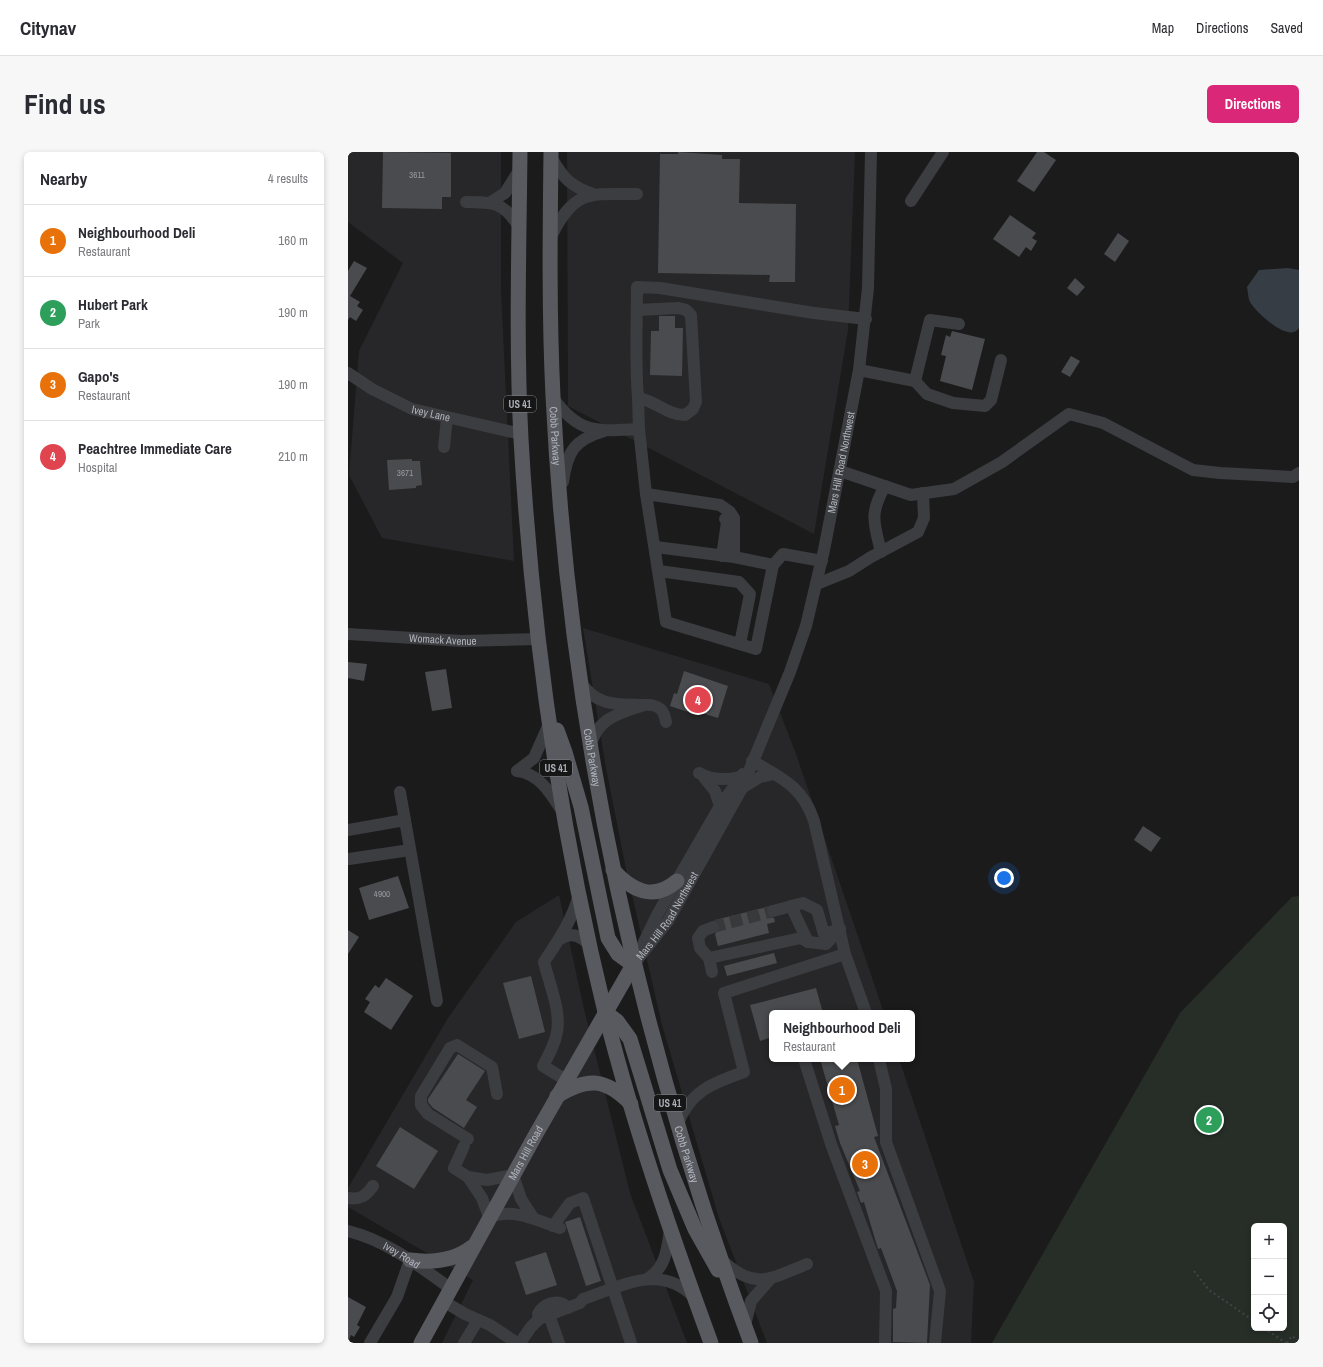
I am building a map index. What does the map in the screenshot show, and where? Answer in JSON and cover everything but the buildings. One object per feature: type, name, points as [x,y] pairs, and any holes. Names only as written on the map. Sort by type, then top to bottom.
[{"type":"main road","name":"US 41","points":[[520,152],[521,434],[531,573],[538,639],[564,814],[579,893],[605,1012],[631,1105],[670,1230],[711,1343]]},
{"type":"main road","name":"Cobb Parkway","points":[[551,155],[550,240],[553,398],[560,499],[580,682],[589,747],[612,870],[633,965],[677,1126],[722,1260],[752,1343]]},
{"type":"main road","points":[[549,716],[565,752],[574,778],[608,938],[618,954],[633,965]]},
{"type":"main road","points":[[612,870],[631,887],[648,892],[666,889],[677,881]]},
{"type":"main road","name":"Mars Hill Road","points":[[420,1343],[566,1080],[633,965]]},
{"type":"main road","points":[[605,1012],[617,1021],[630,1039],[670,1170],[696,1228],[736,1300]]},
{"type":"main road","points":[[557,1097],[577,1086],[594,1082],[601,1083],[619,1092],[631,1105]]},
{"type":"main road","points":[[410,1260],[430,1262],[453,1258],[473,1247]]},
{"type":"street","name":"Mars Hill Road Northwest","points":[[633,965],[668,922],[752,761],[790,672],[806,626],[817,584],[840,471],[859,370],[866,319],[871,152]]},
{"type":"street","points":[[911,201],[943,152]]},
{"type":"street","points":[[551,155],[563,177],[571,185],[593,194],[637,194]]},
{"type":"street","points":[[491,202],[505,193],[520,168]]},
{"type":"street","points":[[550,240],[559,221],[568,208],[575,202],[593,194]]},
{"type":"street","points":[[466,202],[491,202],[506,210],[520,227]]},
{"type":"street","points":[[822,561],[783,554],[773,565],[756,649],[666,622],[656,547],[652,494],[639,429],[637,287],[660,288],[814,313],[866,319]]},
{"type":"street","points":[[637,310],[679,308],[689,313],[696,402],[693,409],[685,415],[676,415],[647,400],[638,398]]},
{"type":"street","points":[[914,381],[930,320],[959,324]]},
{"type":"street","points":[[859,370],[914,381],[927,394],[953,402],[985,406],[992,400],[1001,360]]},
{"type":"street","name":"Ivey Lane","points":[[348,373],[397,403],[412,410],[521,434]]},
{"type":"street","points":[[553,398],[562,411],[580,426],[605,431],[639,429]]},
{"type":"street","points":[[840,471],[911,495],[954,489],[1002,462],[1069,414],[1103,423],[1194,470],[1293,477],[1299,473]]},
{"type":"street","points":[[444,448],[447,418]]},
{"type":"street","points":[[560,499],[566,463],[572,450],[580,441],[605,431]]},
{"type":"street","points":[[881,552],[874,522],[874,509],[876,501],[885,486]]},
{"type":"street","points":[[817,584],[848,572],[918,532],[924,518],[923,493]]},
{"type":"street","points":[[652,494],[667,504],[717,513],[724,516],[726,522],[722,556]]},
{"type":"street","points":[[652,494],[720,506],[730,512],[734,518],[734,557]]},
{"type":"street","points":[[656,547],[734,557],[773,565]]},
{"type":"street","points":[[659,571],[739,582],[750,594],[740,644]]},
{"type":"street","name":"Womack Avenue","points":[[348,634],[462,641],[538,639]]},
{"type":"street","points":[[580,682],[591,696],[601,701],[615,704],[652,704],[660,708],[665,715],[666,722]]},
{"type":"street","points":[[589,747],[599,728],[609,718],[644,705]]},
{"type":"street","points":[[549,716],[534,758],[517,771],[525,772],[541,782],[564,814]]},
{"type":"street","points":[[752,761],[792,785],[801,793],[810,807],[846,954],[865,1010]]},
{"type":"street","points":[[720,806],[715,791],[701,774],[719,779],[741,782],[774,774]]},
{"type":"street","name":"Mars Hill Road Northwest","points":[[633,965],[657,915],[720,806],[741,782]]},
{"type":"street","points":[[400,792],[437,1001]]},
{"type":"street","points":[[348,830],[405,820]]},
{"type":"street","points":[[349,859],[410,850]]},
{"type":"street","points":[[566,1080],[543,1066],[553,1045],[557,1032],[558,1018],[544,962],[560,939],[575,909],[579,893]]},
{"type":"street","points":[[773,911],[803,903],[817,910],[824,934],[840,929]]},
{"type":"street","points":[[791,906],[808,942]]},
{"type":"street","points":[[712,972],[708,958],[700,948],[698,938],[703,932],[713,928]]},
{"type":"street","points":[[708,958],[801,938],[808,942],[826,944],[840,929]]},
{"type":"street","points":[[560,939],[573,935],[582,938],[590,946]]},
{"type":"street","points":[[677,1126],[689,1103],[706,1087],[715,1082],[744,1072],[724,993],[846,954]]},
{"type":"street","points":[[497,1094],[492,1067],[457,1045],[450,1048],[421,1096],[421,1105],[428,1114],[466,1142],[454,1168],[468,1177],[482,1198],[489,1217],[502,1213],[510,1213],[534,1219],[556,1227],[570,1203],[583,1198],[631,1343]]},
{"type":"street","points":[[805,1062],[831,1144],[886,1291],[884,1343]]},
{"type":"street","points":[[880,1062],[886,1089],[886,1142],[940,1291],[935,1343]]},
{"type":"street","points":[[468,1177],[487,1180],[513,1175],[521,1199],[534,1219]]},
{"type":"street","points":[[348,1198],[360,1198],[369,1192],[373,1186]]},
{"type":"street","points":[[520,1343],[531,1327],[544,1317],[580,1303],[583,1299],[653,1276],[662,1265],[670,1230]]},
{"type":"street","name":"Ivey Road","points":[[348,1231],[377,1242],[410,1260],[447,1295],[478,1320],[490,1325],[517,1343]]},
{"type":"street","points":[[370,1343],[397,1297],[410,1260]]},
{"type":"street","points":[[722,1260],[737,1273],[749,1279],[771,1278],[807,1264]]},
{"type":"street","points":[[745,1325],[751,1300],[771,1278]]},
{"type":"street","points":[[647,1279],[666,1280],[684,1288],[694,1297]]},
{"type":"street","points":[[544,1317],[559,1343]]},
{"type":"street","points":[[464,1343],[478,1320]]},
{"type":"path","points":[[1194,1271],[1209,1290],[1251,1319]]},
{"type":"path","points":[[1269,1331],[1287,1343],[1292,1336],[1299,1341]]},
{"type":"shaded area","points":[[348,152],[501,152],[501,291],[514,561],[382,538],[349,475],[359,351],[403,263],[348,222]]},
{"type":"shaded area","points":[[567,152],[855,152],[848,330],[814,534],[568,406]]},
{"type":"shaded area","points":[[1288,268],[1299,270],[1299,328],[1294,332],[1288,332],[1273,325],[1259,313],[1250,302],[1247,287],[1259,270]]},
{"type":"shaded area","points":[[583,628],[769,684],[796,754],[883,1010],[769,1010],[769,1062],[900,1062],[974,1282],[971,1343],[767,1343],[719,1218],[662,1025],[626,869],[606,768]]},
{"type":"shaded area","points":[[559,895],[584,1009],[630,1193],[687,1343],[442,1343],[473,1280],[348,1207],[348,1188],[448,1018],[516,922]]},
{"type":"shaded area","points":[[1299,896],[1299,1343],[992,1343],[1180,1013],[1292,897]]},
{"type":"tunnel","points":[[713,927],[773,911]]},
{"type":"place","name":"Peachtree Immediate Care","points":[[698,700]]},
{"type":"place","name":"Neighbourhood Deli","points":[[842,1090]]},
{"type":"place","name":"Hubert Park","points":[[1209,1120]]},
{"type":"place","name":"Gapo's","points":[[865,1164]]}]
